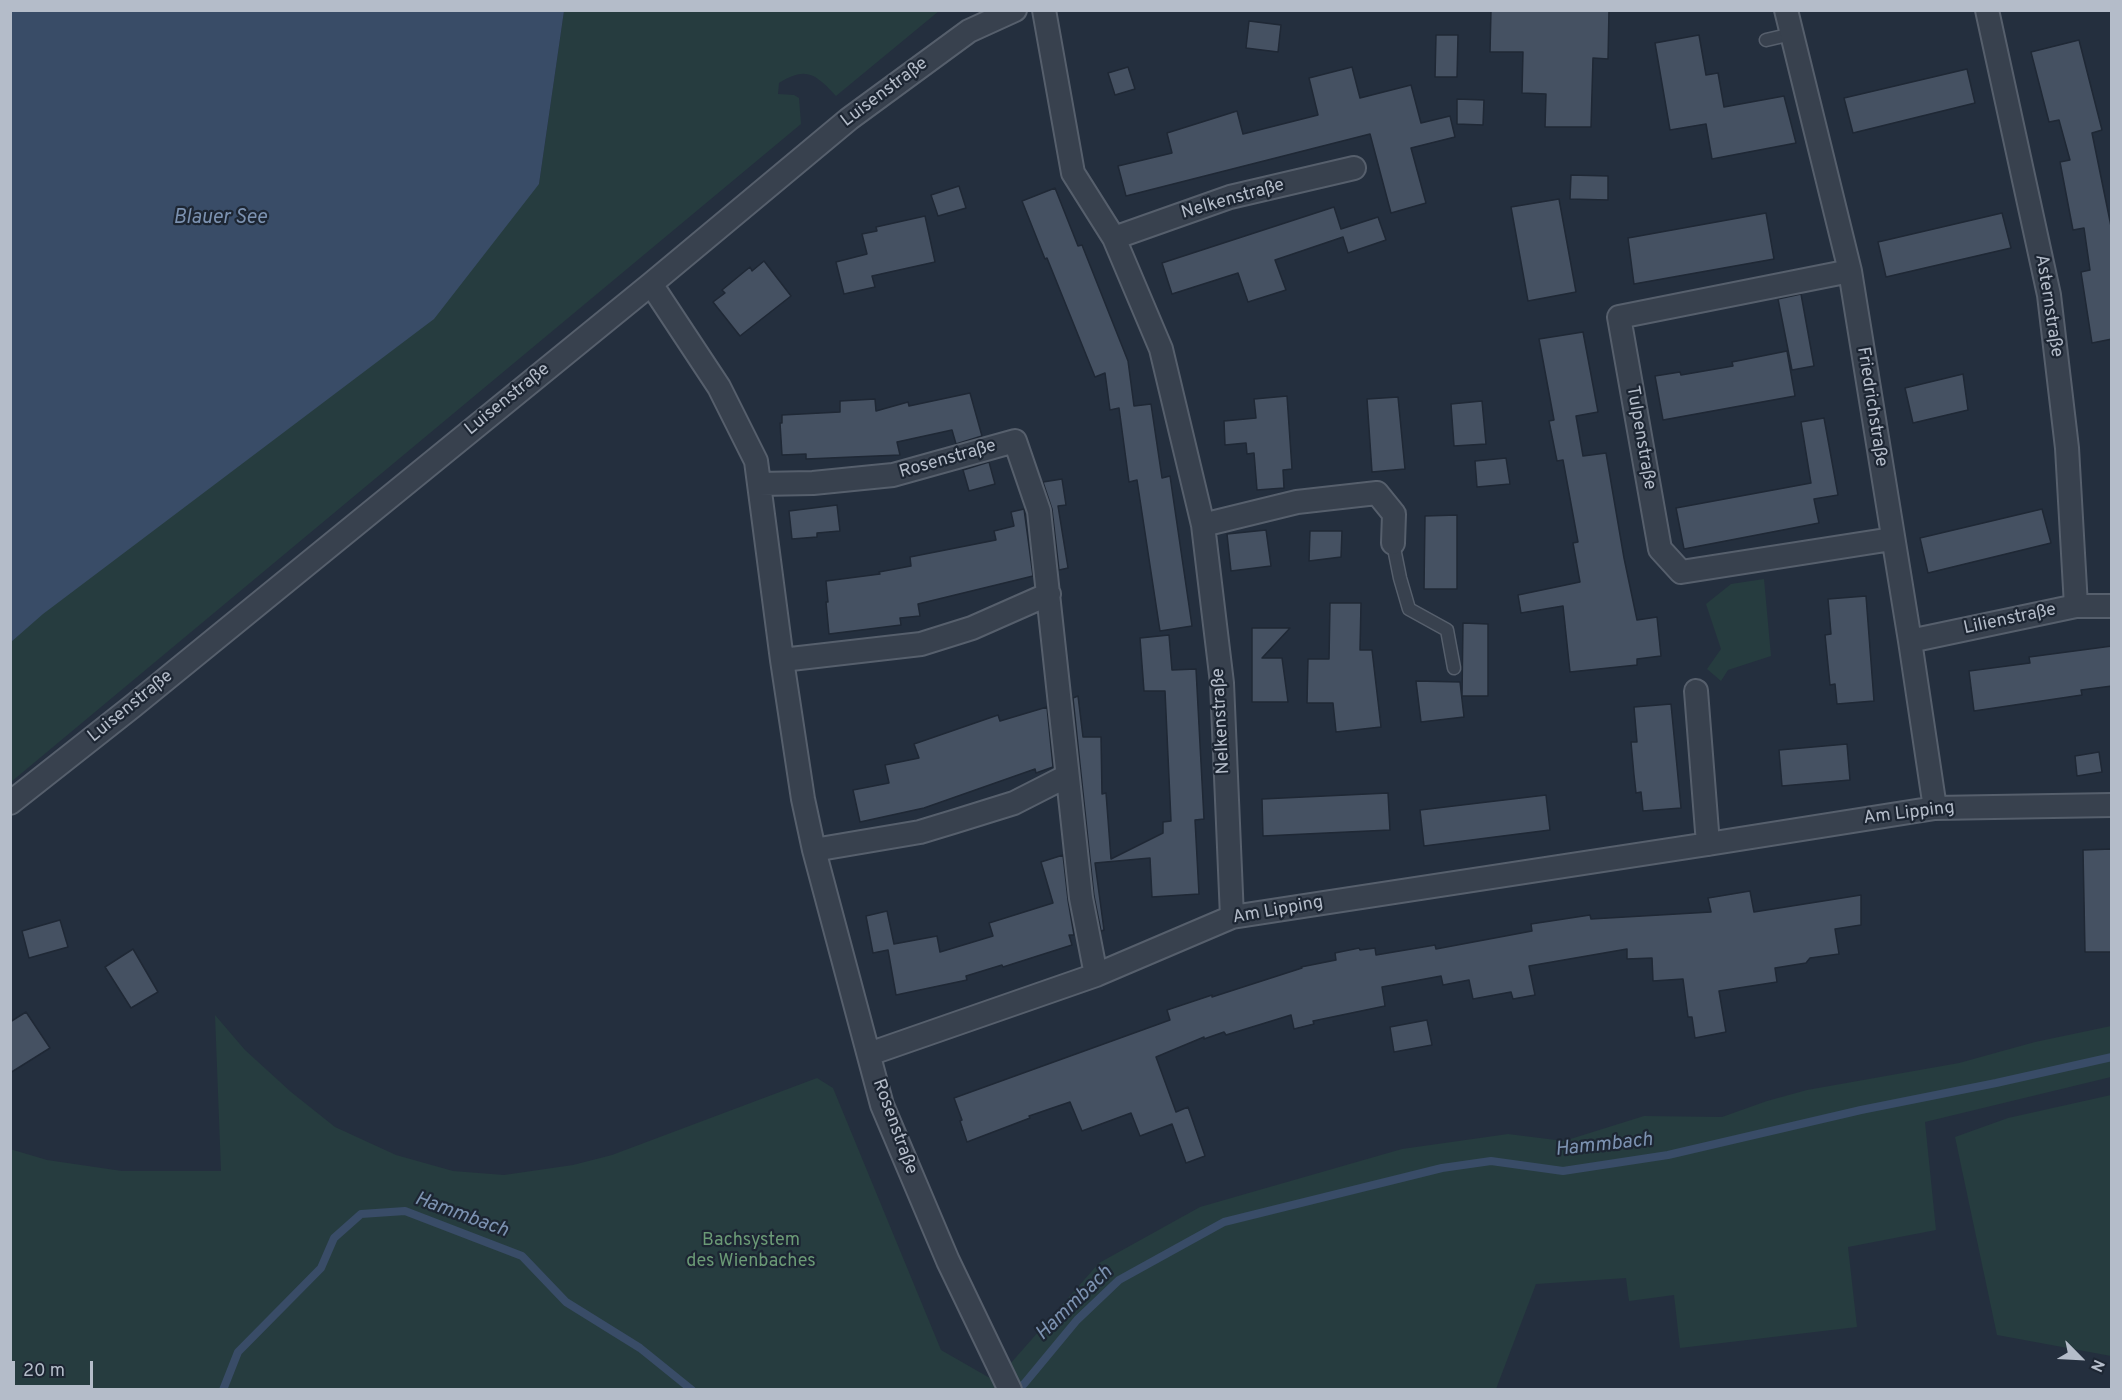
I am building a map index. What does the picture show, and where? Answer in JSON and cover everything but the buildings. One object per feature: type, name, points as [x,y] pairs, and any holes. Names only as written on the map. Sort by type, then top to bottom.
[{"type":"street","name":"Luisenstraße","points":[[10,803],[142,699],[651,284],[849,119],[969,30],[1015,10]]},
{"type":"street","name":"Nelkenstraße","points":[[1044,10],[1073,173],[1114,238],[1161,349],[1203,525],[1222,682],[1232,917]]},
{"type":"street","name":"Friedrichstraße","points":[[1786,10],[1850,271],[1935,808]]},
{"type":"street","name":"Asternstraße","points":[[1987,10],[2049,295],[2067,448],[2076,606]]},
{"type":"street","name":"Nelkenstraße","points":[[1114,238],[1230,197],[1354,168]]},
{"type":"street","name":"Tulpenstraße","points":[[1850,271],[1619,318],[1660,549],[1681,572],[1892,539]]},
{"type":"street","name":"Rosenstraße","points":[[651,284],[719,387],[756,461],[803,799],[814,850],[882,1105],[948,1262],[1010,1389]]},
{"type":"street","name":"Rosenstraße","points":[[759,484],[813,483],[893,475],[1015,441],[1039,511],[1081,898],[1096,975]]},
{"type":"street","points":[[1203,525],[1297,502],[1377,493],[1394,514],[1393,543]]},
{"type":"street","points":[[782,660],[921,644],[972,628],[1049,594]]},
{"type":"street","name":"Lilienstraße","points":[[1910,641],[2076,606],[2112,606]]},
{"type":"street","points":[[1696,691],[1708,844]]},
{"type":"street","points":[[814,850],[920,832],[1014,803],[1067,776]]},
{"type":"street","name":"Am Lipping","points":[[869,1054],[1096,975],[1232,917],[1935,808],[2112,805]]},
{"type":"lane","points":[[1766,40],[1792,34]]},
{"type":"lane","points":[[1393,543],[1409,609],[1447,630],[1454,668]]},
{"type":"green space","points":[[564,11],[939,11],[836,96],[822,82],[810,75],[797,75],[779,83],[778,94],[794,95],[799,98],[801,124],[11,782],[10,642],[539,184]]},
{"type":"green space","points":[[1764,579],[1771,656],[1728,670],[1721,681],[1707,669],[1721,649],[1706,604],[1731,584]]},
{"type":"green space","name":"Bachsystem des Wienbaches","points":[[215,1015],[245,1050],[291,1092],[335,1127],[396,1155],[453,1171],[504,1175],[573,1165],[612,1155],[817,1078],[833,1088],[941,1350],[995,1381],[1099,1263],[1200,1207],[1402,1149],[1508,1134],[1564,1141],[1644,1116],[1722,1117],[1807,1090],[1959,1063],[2035,1042],[2111,1026],[2111,1077],[1925,1122],[1936,1230],[1848,1247],[1857,1327],[1680,1348],[1674,1295],[1629,1301],[1626,1278],[1536,1284],[1496,1389],[11,1389],[10,1149],[47,1160],[122,1171],[221,1171]]},
{"type":"green space","points":[[2111,1095],[2111,1356],[1997,1335],[1955,1137],[2008,1118]]},
{"type":"water","name":"Blauer See","points":[[11,10],[564,11],[539,184],[434,319],[43,614],[11,642]]},
{"type":"waterway","name":"Hammbach","points":[[1016,1390],[1024,1384],[1077,1320],[1119,1280],[1224,1222],[1442,1168],[1491,1161],[1563,1171],[1668,1155],[1861,1110],[2112,1057]]},
{"type":"waterway","name":"Hammbach","points":[[223,1390],[238,1352],[321,1268],[334,1238],[361,1214],[405,1211],[522,1256],[566,1302],[640,1348],[692,1390]]}]
